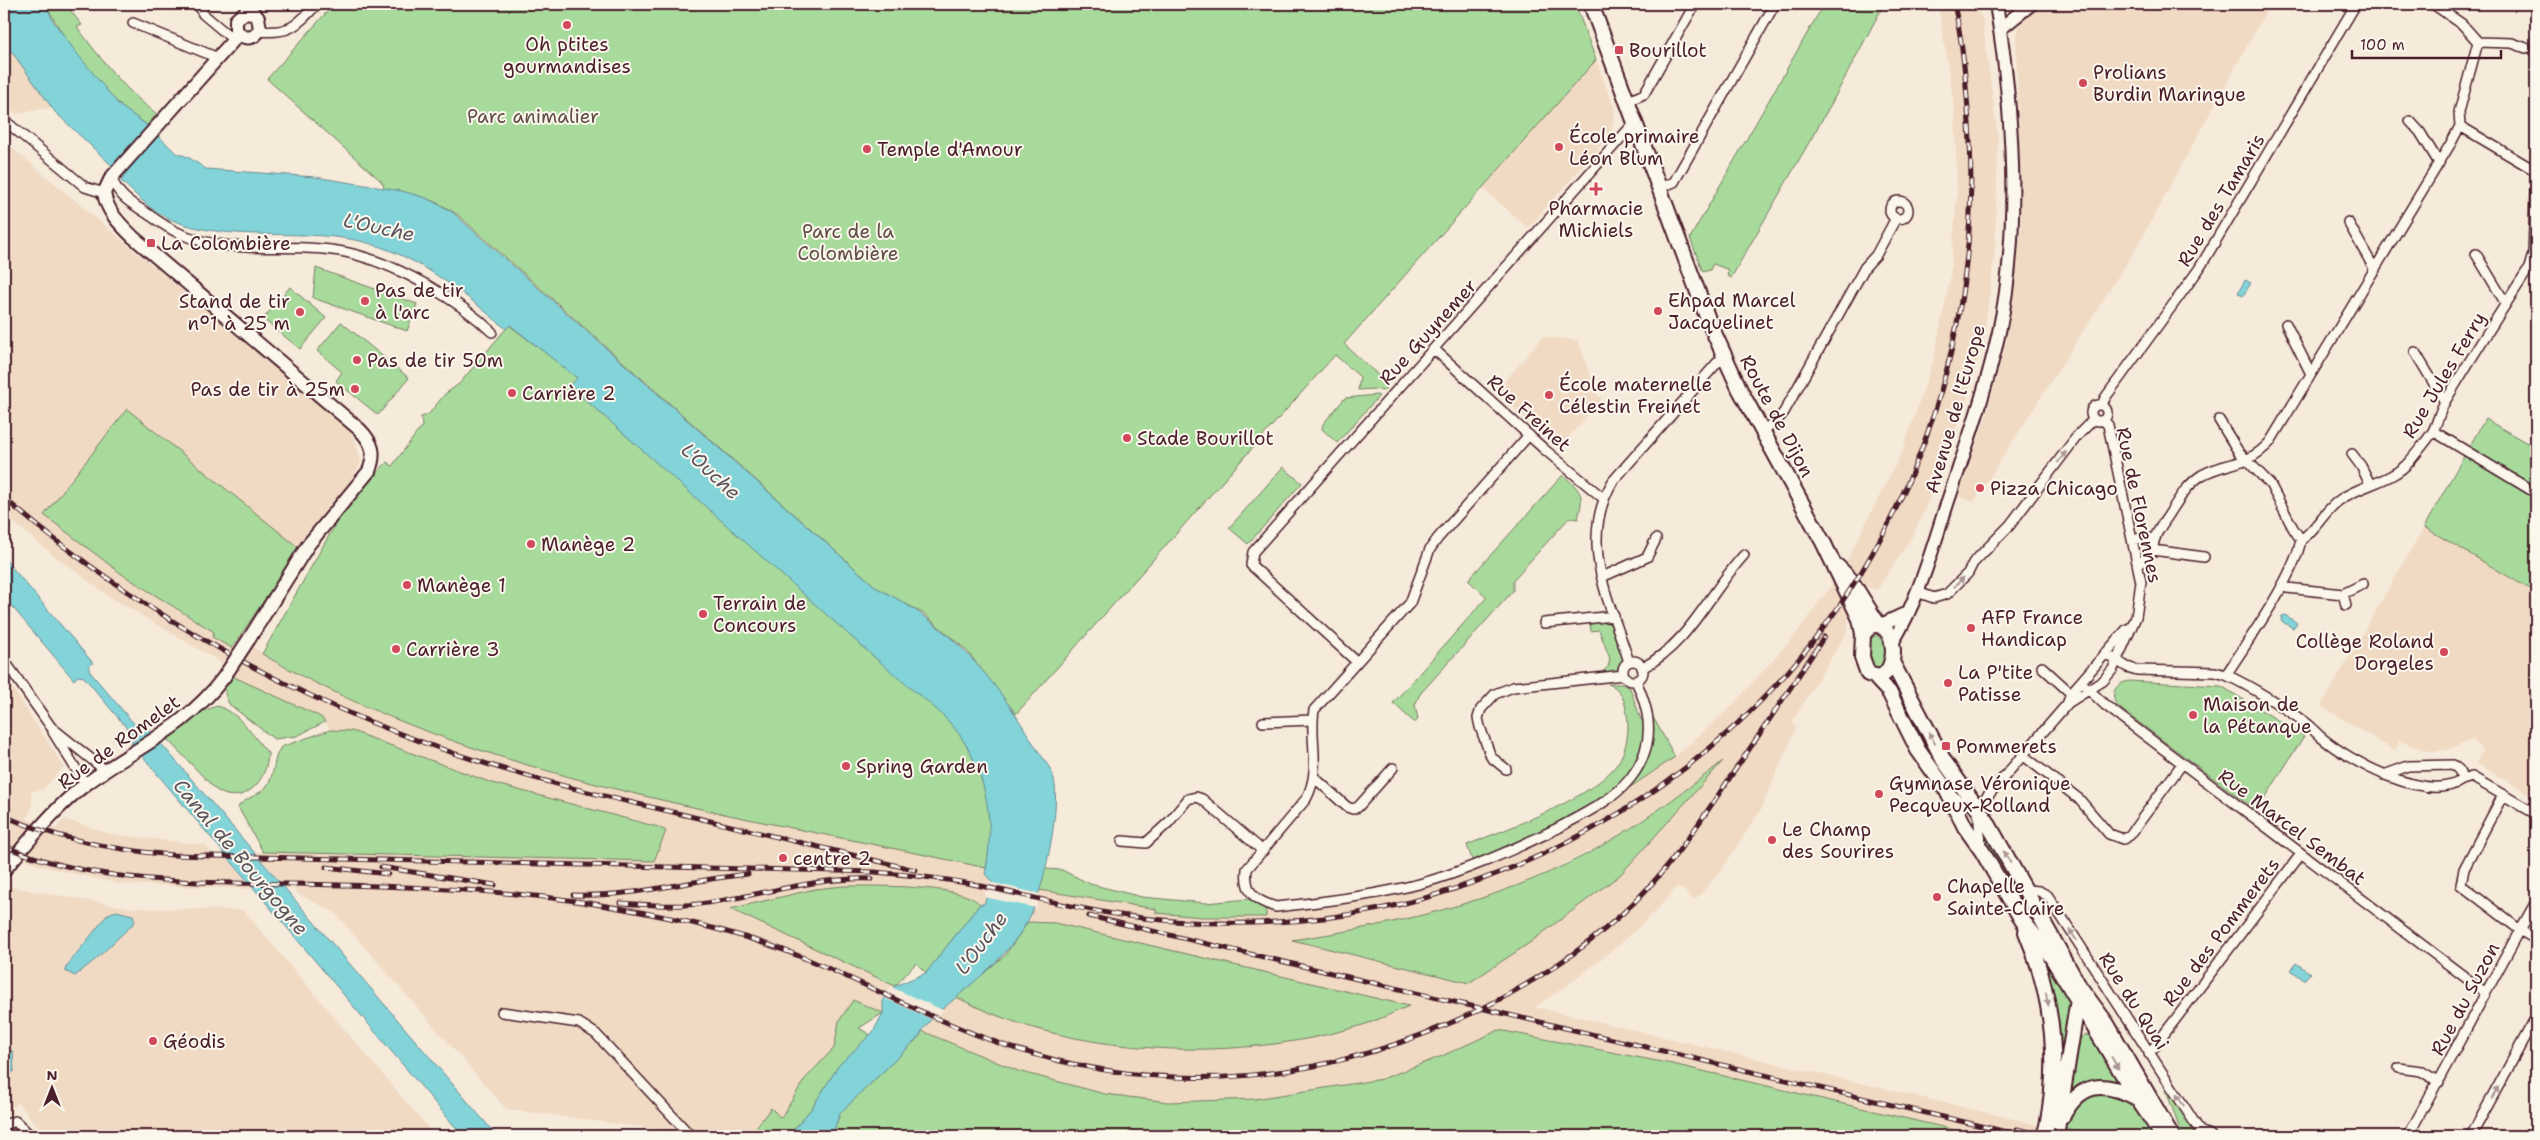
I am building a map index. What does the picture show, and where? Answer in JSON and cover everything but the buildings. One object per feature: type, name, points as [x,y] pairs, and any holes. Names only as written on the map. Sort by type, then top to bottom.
[{"type":"main road","name":"Route de Dijon","points":[[1591,4],[1695,289],[1724,355],[1833,562],[1841,584],[1860,619],[1863,634]]},
{"type":"main road","name":"Route de Dijon","points":[[1833,562],[1850,579],[1880,625]]},
{"type":"main road","points":[[1875,677],[1888,672],[1892,662],[1890,633],[1880,625],[1872,625],[1863,634],[1863,665],[1868,674],[1875,677],[1889,692],[1918,750],[1947,791],[1965,827],[1982,851],[2022,920],[2051,956],[2137,1098],[2164,1136]]},
{"type":"main road","points":[[1892,662],[1944,761],[1978,807],[2027,890],[2079,986],[2102,1016],[2172,1136]]},
{"type":"main road","points":[[2022,920],[2043,978],[2048,1002],[2054,1067],[2051,1132]]},
{"type":"main road","points":[[2051,1132],[2072,1036],[2079,986]]},
{"type":"main road","points":[[2054,1067],[2063,1048],[2072,1036],[2086,1031],[2097,1032],[2120,1046]]},
{"type":"main road","points":[[2051,1132],[2069,1104],[2089,1089],[2098,1086],[2113,1087],[2137,1098]]},
{"type":"street","points":[[4,120],[85,187],[104,193],[111,178],[236,37],[235,24],[245,9],[260,21],[259,30],[255,36],[248,38],[236,37],[203,14],[201,10],[204,4]]},
{"type":"street","points":[[259,30],[276,32],[291,28],[317,4]]},
{"type":"street","points":[[1628,102],[1644,94],[1695,4]]},
{"type":"street","points":[[1659,188],[1674,182],[1775,4]]},
{"type":"street","name":"Avenue de l'Europe","points":[[1892,643],[1917,592],[1984,390],[1999,330],[2010,252],[2012,190],[2000,29],[1996,4]]},
{"type":"street","points":[[2000,29],[2031,4]]},
{"type":"street","name":"Rue des Tamaris","points":[[2099,420],[2092,410],[2095,406],[2102,405],[2105,398],[2199,269],[2356,4]]},
{"type":"street","points":[[2433,4],[2462,24],[2478,42],[2512,43],[2526,48]]},
{"type":"street","points":[[133,23],[218,58]]},
{"type":"street","points":[[2138,566],[2153,550],[2153,538],[2185,491],[2201,476],[2217,469],[2247,461],[2259,454],[2270,442],[2460,126],[2459,112],[2478,42]]},
{"type":"street","points":[[2410,121],[2420,132],[2438,163]]},
{"type":"street","name":"Rue Guynemer","points":[[1357,662],[1251,565],[1253,552],[1435,350],[1635,122]]},
{"type":"street","points":[[2460,126],[2536,171]]},
{"type":"street","name":"Rue Jules Ferry","points":[[2226,675],[2282,584],[2299,552],[2302,540],[2310,534],[2326,511],[2340,500],[2398,472],[2409,462],[2433,431],[2445,402],[2529,268],[2533,254],[2536,171]]},
{"type":"street","points":[[111,178],[119,195],[181,234],[201,240],[231,245],[298,247],[357,255],[414,279],[481,322],[492,332]]},
{"type":"street","name":"Rue de Romelet","points":[[4,870],[48,821],[86,784],[166,733],[198,708],[224,676],[249,639],[308,545],[369,471],[374,460],[373,448],[359,429],[134,237],[113,215],[107,206],[104,193]]},
{"type":"street","points":[[1762,430],[1775,423],[1784,412],[1865,267],[1876,255],[1896,218]]},
{"type":"street","points":[[2348,222],[2375,270]]},
{"type":"street","points":[[2476,254],[2506,304]]},
{"type":"street","points":[[2286,324],[2312,374]]},
{"type":"street","name":"Rue Freinet","points":[[1435,350],[1529,435],[1603,498]]},
{"type":"street","points":[[2415,352],[2445,402]]},
{"type":"street","points":[[1629,662],[1602,577],[1595,546],[1603,498],[1614,481],[1724,355]]},
{"type":"street","name":"Rue de Florennes","points":[[2071,698],[2090,691],[2103,681],[2113,669],[2136,617],[2141,599],[2141,582],[2133,539],[2108,425],[2099,420],[2108,414],[2102,405]]},
{"type":"street","points":[[1917,592],[1934,598],[1947,594],[1968,573],[1973,563],[2010,525],[2078,434],[2099,420]]},
{"type":"street","points":[[2219,420],[2238,451],[2270,484],[2293,528],[2302,540]]},
{"type":"street","points":[[2433,431],[2536,493]]},
{"type":"street","points":[[1529,435],[1430,549],[1410,603],[1314,710],[1312,720],[1314,778],[1306,799],[1247,869],[1246,880],[1251,895],[1261,903],[1276,907],[1375,893],[1420,883],[1511,850],[1586,813],[1623,787],[1632,777],[1645,751],[1649,722],[1646,707],[1636,681]]},
{"type":"street","points":[[2352,454],[2362,466],[2370,484]]},
{"type":"street","points":[[2133,539],[2153,538]]},
{"type":"street","points":[[1602,577],[1647,557],[1656,539]]},
{"type":"street","points":[[2153,550],[2204,557]]},
{"type":"street","points":[[1642,668],[1655,661],[1695,623],[1726,574],[1744,555]]},
{"type":"street","points":[[2282,584],[2288,588],[2343,594],[2363,584]]},
{"type":"street","points":[[2343,594],[2346,605]]},
{"type":"street","points":[[1880,625],[1907,613]]},
{"type":"street","points":[[1544,623],[1614,616]]},
{"type":"street","name":"Rue de Florennes","points":[[1978,807],[2024,756],[2071,698],[2081,682],[2131,625]]},
{"type":"street","points":[[2105,653],[2137,670],[2215,672],[2226,675],[2308,725],[2324,739],[2384,776],[2416,786],[2441,788],[2454,785],[2472,777],[2536,814]]},
{"type":"street","points":[[4,660],[51,728],[86,784]]},
{"type":"street","points":[[1629,662],[1636,662],[1642,668],[1642,674],[1636,681],[1630,681],[1624,675],[1624,669],[1629,662]]},
{"type":"street","points":[[2042,667],[2071,698]]},
{"type":"street","points":[[1506,768],[1491,757],[1478,718],[1481,709],[1495,694],[1513,687],[1624,675]]},
{"type":"street","name":"Rue Marcel Sembat","points":[[2081,682],[2105,705],[2486,993]]},
{"type":"street","points":[[1263,722],[1312,720]]},
{"type":"street","points":[[51,728],[106,771]]},
{"type":"street","points":[[2024,756],[2079,799],[2109,834],[2123,839],[2130,835],[2182,764]]},
{"type":"street","points":[[2384,776],[2408,766],[2453,765],[2459,770],[2462,780]]},
{"type":"street","points":[[1314,778],[1347,807],[1353,809],[1358,807],[1393,768]]},
{"type":"street","points":[[1947,791],[1959,801],[1978,807],[1982,851]]},
{"type":"street","points":[[2503,795],[2464,869],[2461,885],[2536,940]]},
{"type":"street","points":[[1122,841],[1146,843],[1169,822],[1188,799],[1196,797],[1202,799],[1263,851]]},
{"type":"street","name":"Rue des Pommerets","points":[[2149,1054],[2301,854]]},
{"type":"street","name":"Rue du Quai","points":[[2027,890],[2039,891],[2048,896],[2200,1131],[2211,1136]]},
{"type":"street","name":"Rue du Suzon","points":[[2408,1136],[2536,902]]},
{"type":"street","points":[[502,1012],[579,1023],[596,1034],[691,1136]]},
{"type":"street","points":[[2472,1136],[2536,1017]]},
{"type":"street","name":"Rue du Suzon","points":[[2400,1068],[2420,1071],[2439,1082]]},
{"type":"street","points":[[4,1125],[15,1121],[31,1136]]},
{"type":"shaded area","points":[[1938,4],[1973,4],[1982,18],[1998,139],[1995,250],[1984,335],[1967,397],[1938,480],[1913,535],[1877,590],[1865,586],[1848,614],[1848,630],[1792,722],[1796,728],[1761,809],[1720,872],[1695,900],[1678,886],[1654,913],[1620,944],[1568,985],[1535,1007],[2086,1136],[1981,1136],[1677,1065],[1500,1030],[1442,1056],[1382,1079],[1255,1099],[1168,1102],[1105,1094],[1018,1071],[922,1031],[940,1009],[943,1009],[956,997],[1001,1017],[1028,1026],[1085,1039],[1140,1047],[1239,1048],[1328,1035],[1365,1025],[1408,1006],[1055,923],[1028,922],[1039,890],[1157,909],[1156,913],[1255,918],[1265,917],[1265,912],[1319,908],[1415,888],[1595,811],[1675,757],[1730,708],[1796,634],[1830,588],[1848,558],[1903,450],[1934,358],[1950,278],[1957,195],[1955,112]],"holes":[[[1719,764],[1620,875],[1528,944],[1469,983],[1294,941],[1406,920],[1469,903],[1514,887],[1612,839],[1675,798]]]},
{"type":"shaded area","points":[[2034,4],[2270,4],[2135,250],[1974,502],[1958,496],[1986,417],[2006,343],[2021,226],[2016,36],[2022,19]]},
{"type":"shaded area","points":[[4,37],[7,45],[54,107],[16,114],[4,103]]},
{"type":"shaded area","name":"École primaire Léon Blum","points":[[1596,60],[1615,110],[1611,134],[1528,228],[1483,188]]},
{"type":"shaded area","points":[[4,141],[348,429],[355,440],[361,461],[350,486],[299,548],[236,498],[123,575],[214,632],[212,637],[232,648],[222,663],[107,595],[47,550],[4,514]]},
{"type":"shaded area","name":"École maternelle Célestin Freinet","points":[[1543,337],[1578,340],[1592,381],[1588,386],[1602,399],[1559,448],[1496,391]]},
{"type":"shaded area","name":"Collège Roland Dorgeles","points":[[2424,527],[2533,591],[2531,594],[2536,597],[2536,798],[2476,763],[2483,751],[2472,739],[2447,750],[2428,751],[2399,741],[2395,751],[2321,706]]},
{"type":"shaded area","points":[[252,646],[287,669],[342,696],[429,732],[505,758],[652,798],[986,868],[985,874],[992,882],[984,904],[980,904],[976,898],[945,891],[893,886],[843,886],[815,889],[731,909],[895,986],[883,999],[883,1013],[853,1000],[839,1021],[834,1048],[805,1079],[781,1118],[771,1108],[749,1136],[708,1136],[506,1109],[334,912],[298,894],[294,889],[286,888],[255,852],[566,859],[666,831],[658,827],[492,783],[352,731],[330,730],[321,717],[232,676]]},
{"type":"shaded area","points":[[4,675],[64,767],[43,789],[31,792],[32,807],[27,819],[55,829],[65,819],[110,834],[205,845],[212,854],[224,854],[253,889],[121,884],[41,866],[4,851]]},
{"type":"shaded area","points":[[11,887],[131,908],[243,910],[435,1136],[46,1136],[18,1103],[4,1114],[4,895]]},
{"type":"green space","points":[[46,4],[65,4],[82,25],[77,27],[104,62],[134,95],[157,114],[147,125],[122,107],[78,57],[52,17]]},
{"type":"green space","name":"Parc de la Colombière","points":[[334,4],[1561,4],[1577,9],[1596,60],[1344,344],[1389,385],[1383,391],[1374,389],[1358,390],[1360,377],[1335,355],[1016,714],[967,651],[924,614],[877,588],[459,216],[423,197],[382,189],[384,186],[381,181],[267,79]]},
{"type":"green space","points":[[1824,4],[1884,4],[1830,106],[1731,278],[1727,275],[1729,270],[1713,264],[1710,270],[1703,272],[1690,238]]},
{"type":"green space","name":"Pas de tir à l'arc","points":[[316,268],[417,304],[407,331],[313,298]]},
{"type":"green space","points":[[290,287],[326,318],[300,349],[263,319]]},
{"type":"green space","name":"Pas de tir 50m","points":[[341,322],[409,378],[378,415],[336,381],[342,372],[317,351]]},
{"type":"green space","points":[[509,325],[578,378],[571,387],[853,638],[924,697],[950,722],[969,750],[983,782],[987,799],[990,834],[986,868],[707,810],[615,789],[523,764],[433,734],[346,698],[262,654],[345,507],[387,462],[392,466],[422,426],[421,417],[428,415],[445,394],[459,384]]},
{"type":"green space","points":[[1379,396],[1337,443],[1322,429],[1323,424],[1345,398]]},
{"type":"green space","points":[[127,409],[299,548],[232,648],[212,637],[214,632],[123,575],[44,515]]},
{"type":"green space","points":[[2485,419],[2536,448],[2536,597],[2531,594],[2533,591],[2424,527]]},
{"type":"green space","points":[[1283,467],[1302,483],[1248,544],[1229,528]]},
{"type":"green space","points":[[1563,475],[1575,486],[1580,494],[1581,504],[1578,519],[1569,518],[1513,580],[1513,591],[1420,694],[1415,705],[1418,719],[1415,723],[1393,703],[1487,597],[1468,580]]},
{"type":"green space","points":[[1605,622],[1610,624],[1623,659],[1618,669],[1601,673],[1608,667],[1610,659],[1599,630],[1591,631],[1590,624]]},
{"type":"green space","points":[[1877,635],[1885,651],[1881,669],[1872,666],[1869,648],[1870,639]]},
{"type":"green space","points":[[232,676],[321,717],[325,722],[297,736],[274,739],[230,705],[225,690]]},
{"type":"green space","points":[[2124,682],[2221,686],[2304,736],[2257,811],[2117,706],[2114,697],[2115,689]]},
{"type":"green space","points":[[1608,684],[1622,684],[1630,688],[1641,720],[1653,717],[1675,757],[1595,811],[1475,868],[1467,845],[1565,803],[1600,781],[1613,769],[1624,751],[1628,729],[1624,701],[1620,692]]},
{"type":"green space","points":[[1902,688],[1961,793],[1958,795],[1921,746],[1893,693]]},
{"type":"green space","points":[[217,706],[239,719],[268,753],[264,773],[259,782],[244,794],[236,796],[226,795],[216,790],[167,739],[203,711]]},
{"type":"green space","points":[[330,730],[352,731],[492,783],[658,827],[666,831],[654,861],[263,852],[238,807],[266,787],[281,747]]},
{"type":"green space","points":[[1723,761],[1620,875],[1528,944],[1469,983],[1292,940],[1368,927],[1442,910],[1479,899],[1550,872],[1585,855],[1639,823]]},
{"type":"green space","points":[[1987,833],[2071,978],[2032,925],[1984,842]]},
{"type":"green space","points":[[1044,869],[1062,870],[1090,884],[1142,897],[1206,903],[1249,899],[1266,910],[1266,917],[1202,917],[1156,913],[1156,909],[1039,890]]},
{"type":"green space","points":[[843,886],[894,886],[937,890],[971,897],[980,904],[926,973],[916,963],[895,986],[730,909],[815,889]]},
{"type":"green space","points":[[1028,922],[1055,923],[1409,1006],[1369,1023],[1320,1036],[1275,1044],[1229,1048],[1181,1049],[1134,1047],[1043,1031],[995,1015],[956,997],[1005,955]]},
{"type":"green space","points":[[2040,949],[2074,1001],[2067,1036],[2059,1046],[2055,1006]]},
{"type":"green space","points":[[853,1000],[883,1013],[859,1028],[871,1035],[839,1065],[812,1108],[788,1136],[749,1136],[771,1108],[781,1118],[805,1079],[834,1048],[839,1021]]},
{"type":"green space","points":[[1499,1030],[1677,1065],[1981,1136],[832,1136],[840,1113],[919,1037],[922,1031],[1018,1071],[1105,1094],[1168,1102],[1255,1099],[1382,1079],[1442,1056]]},
{"type":"green space","points":[[2085,1035],[2095,1036],[2125,1084],[2068,1101],[2075,1041]]},
{"type":"green space","points":[[2165,1087],[2196,1133],[2202,1136],[2182,1136]]},
{"type":"green space","points":[[2091,1093],[2106,1093],[2127,1102],[2158,1136],[2097,1136],[2065,1128],[2071,1110]]},
{"type":"water","name":"L'Ouche","points":[[4,4],[46,4],[53,21],[119,105],[148,126],[176,153],[188,157],[206,169],[315,177],[402,191],[426,198],[451,211],[877,588],[926,617],[947,634],[967,653],[1002,695],[1048,765],[1054,779],[1056,793],[1053,831],[1039,893],[1033,910],[1019,935],[999,958],[978,979],[943,1009],[940,1009],[919,1037],[840,1113],[832,1136],[788,1136],[812,1108],[839,1065],[873,1032],[883,1013],[883,999],[895,986],[926,973],[980,904],[984,904],[992,882],[985,874],[988,856],[989,820],[983,786],[978,769],[956,730],[937,710],[862,646],[570,386],[577,378],[510,325],[506,329],[473,301],[438,276],[400,255],[360,241],[310,235],[232,233],[207,230],[183,224],[151,208],[121,181],[124,177],[55,112],[7,45],[4,37]]},
{"type":"water","points":[[2245,280],[2251,283],[2243,296],[2238,293]]},
{"type":"water","name":"Canal de Bourgogne","points":[[4,558],[93,663],[89,666],[90,672],[141,732],[146,726],[497,1136],[463,1136],[131,743],[135,738],[84,677],[78,676],[74,680],[4,597]]},
{"type":"water","points":[[2285,615],[2297,623],[2293,628],[2281,621],[2282,616]]},
{"type":"water","points":[[116,911],[133,915],[135,922],[75,976],[65,971],[66,967],[108,914]]},
{"type":"water","points":[[2296,963],[2310,973],[2304,980],[2291,970]]},
{"type":"water","points":[[13,1051],[14,1072],[4,1071],[4,1052]]},
{"type":"pier","points":[[989,882],[1040,894],[1036,908],[984,897]]},
{"type":"pier","points":[[891,987],[945,1011],[942,1011],[933,1020],[882,997]]},
{"type":"railway","points":[[4,816],[44,831],[107,847],[172,855],[875,872],[965,883],[1120,915],[1171,921],[1222,923],[1299,921],[1381,909],[1438,894],[1519,865],[1545,853],[1646,796],[1734,726],[1810,645],[1872,554],[1919,455],[1952,349],[1968,238],[1969,123],[1962,48],[1954,4]]},
{"type":"railway","points":[[4,498],[58,542],[172,620],[232,655],[293,687],[357,716],[421,742],[535,778],[915,870]]},
{"type":"railway","points":[[4,846],[39,859],[75,868],[147,879],[475,891],[546,897],[640,912],[697,924],[782,949],[982,1037],[1068,1063],[1128,1073],[1188,1077],[1248,1075],[1308,1067],[1367,1053],[1425,1033],[1506,996],[1571,956],[1630,907],[1660,875],[1703,818],[1824,637]]},
{"type":"railway","points":[[326,867],[388,874]]},
{"type":"railway","points":[[381,867],[495,885]]},
{"type":"railway","points":[[573,895],[617,894],[748,874]]},
{"type":"railway","points":[[620,903],[696,904],[830,881],[872,879]]},
{"type":"railway","points":[[1089,916],[2024,1136]]},
{"type":"railway","points":[[2017,1129],[2048,1136]]},
{"type":"place","name":"Oh ptites gourmandises","points":[[567,25]]},
{"type":"place","name":"Bourillot","points":[[1619,50]]},
{"type":"place","name":"Prolians Burdin Maringue","points":[[2083,83]]},
{"type":"place","name":"École primaire Léon Blum","points":[[1559,147]]},
{"type":"place","name":"Temple d'Amour","points":[[867,149]]},
{"type":"place","name":"Pharmacie Michiels","points":[[1596,189]]},
{"type":"place","name":"La Colombière","points":[[151,243]]},
{"type":"place","name":"Pas de tir à l'arc","points":[[365,301]]},
{"type":"place","name":"Ehpad Marcel Jacquelinet","points":[[1658,311]]},
{"type":"place","name":"Stand de tir n°1 à 25 m","points":[[300,312]]},
{"type":"place","name":"Pas de tir 50m","points":[[357,360]]},
{"type":"place","name":"Pas de tir à 25m","points":[[355,389]]},
{"type":"place","name":"Carrière 2","points":[[512,393]]},
{"type":"place","name":"École maternelle Célestin Freinet","points":[[1549,395]]},
{"type":"place","name":"Stade Bourillot","points":[[1127,438]]},
{"type":"place","name":"Pizza Chicago","points":[[1980,488]]},
{"type":"place","name":"Manège 2","points":[[531,544]]},
{"type":"place","name":"Manège 1","points":[[407,585]]},
{"type":"place","name":"Terrain de Concours","points":[[703,614]]},
{"type":"place","name":"AFP France Handicap","points":[[1971,628]]},
{"type":"place","name":"Carrière 3","points":[[396,649]]},
{"type":"place","name":"Collège Roland Dorgeles","points":[[2444,652]]},
{"type":"place","name":"La P'tite Patisse","points":[[1948,683]]},
{"type":"place","name":"Maison de la Pétanque","points":[[2193,715]]},
{"type":"place","name":"Pommerets","points":[[1946,746]]},
{"type":"place","name":"Spring Garden","points":[[846,766]]},
{"type":"place","name":"Gymnase Véronique Pecqueux-Rolland","points":[[1879,794]]},
{"type":"place","name":"Le Champ des Sourires","points":[[1772,840]]},
{"type":"place","name":"centre 2","points":[[783,858]]},
{"type":"place","name":"Chapelle Sainte-Claire","points":[[1937,897]]},
{"type":"place","name":"Géodis","points":[[153,1041]]},
{"type":"park label","name":"Parc animalier","points":[[533,116]]}]
